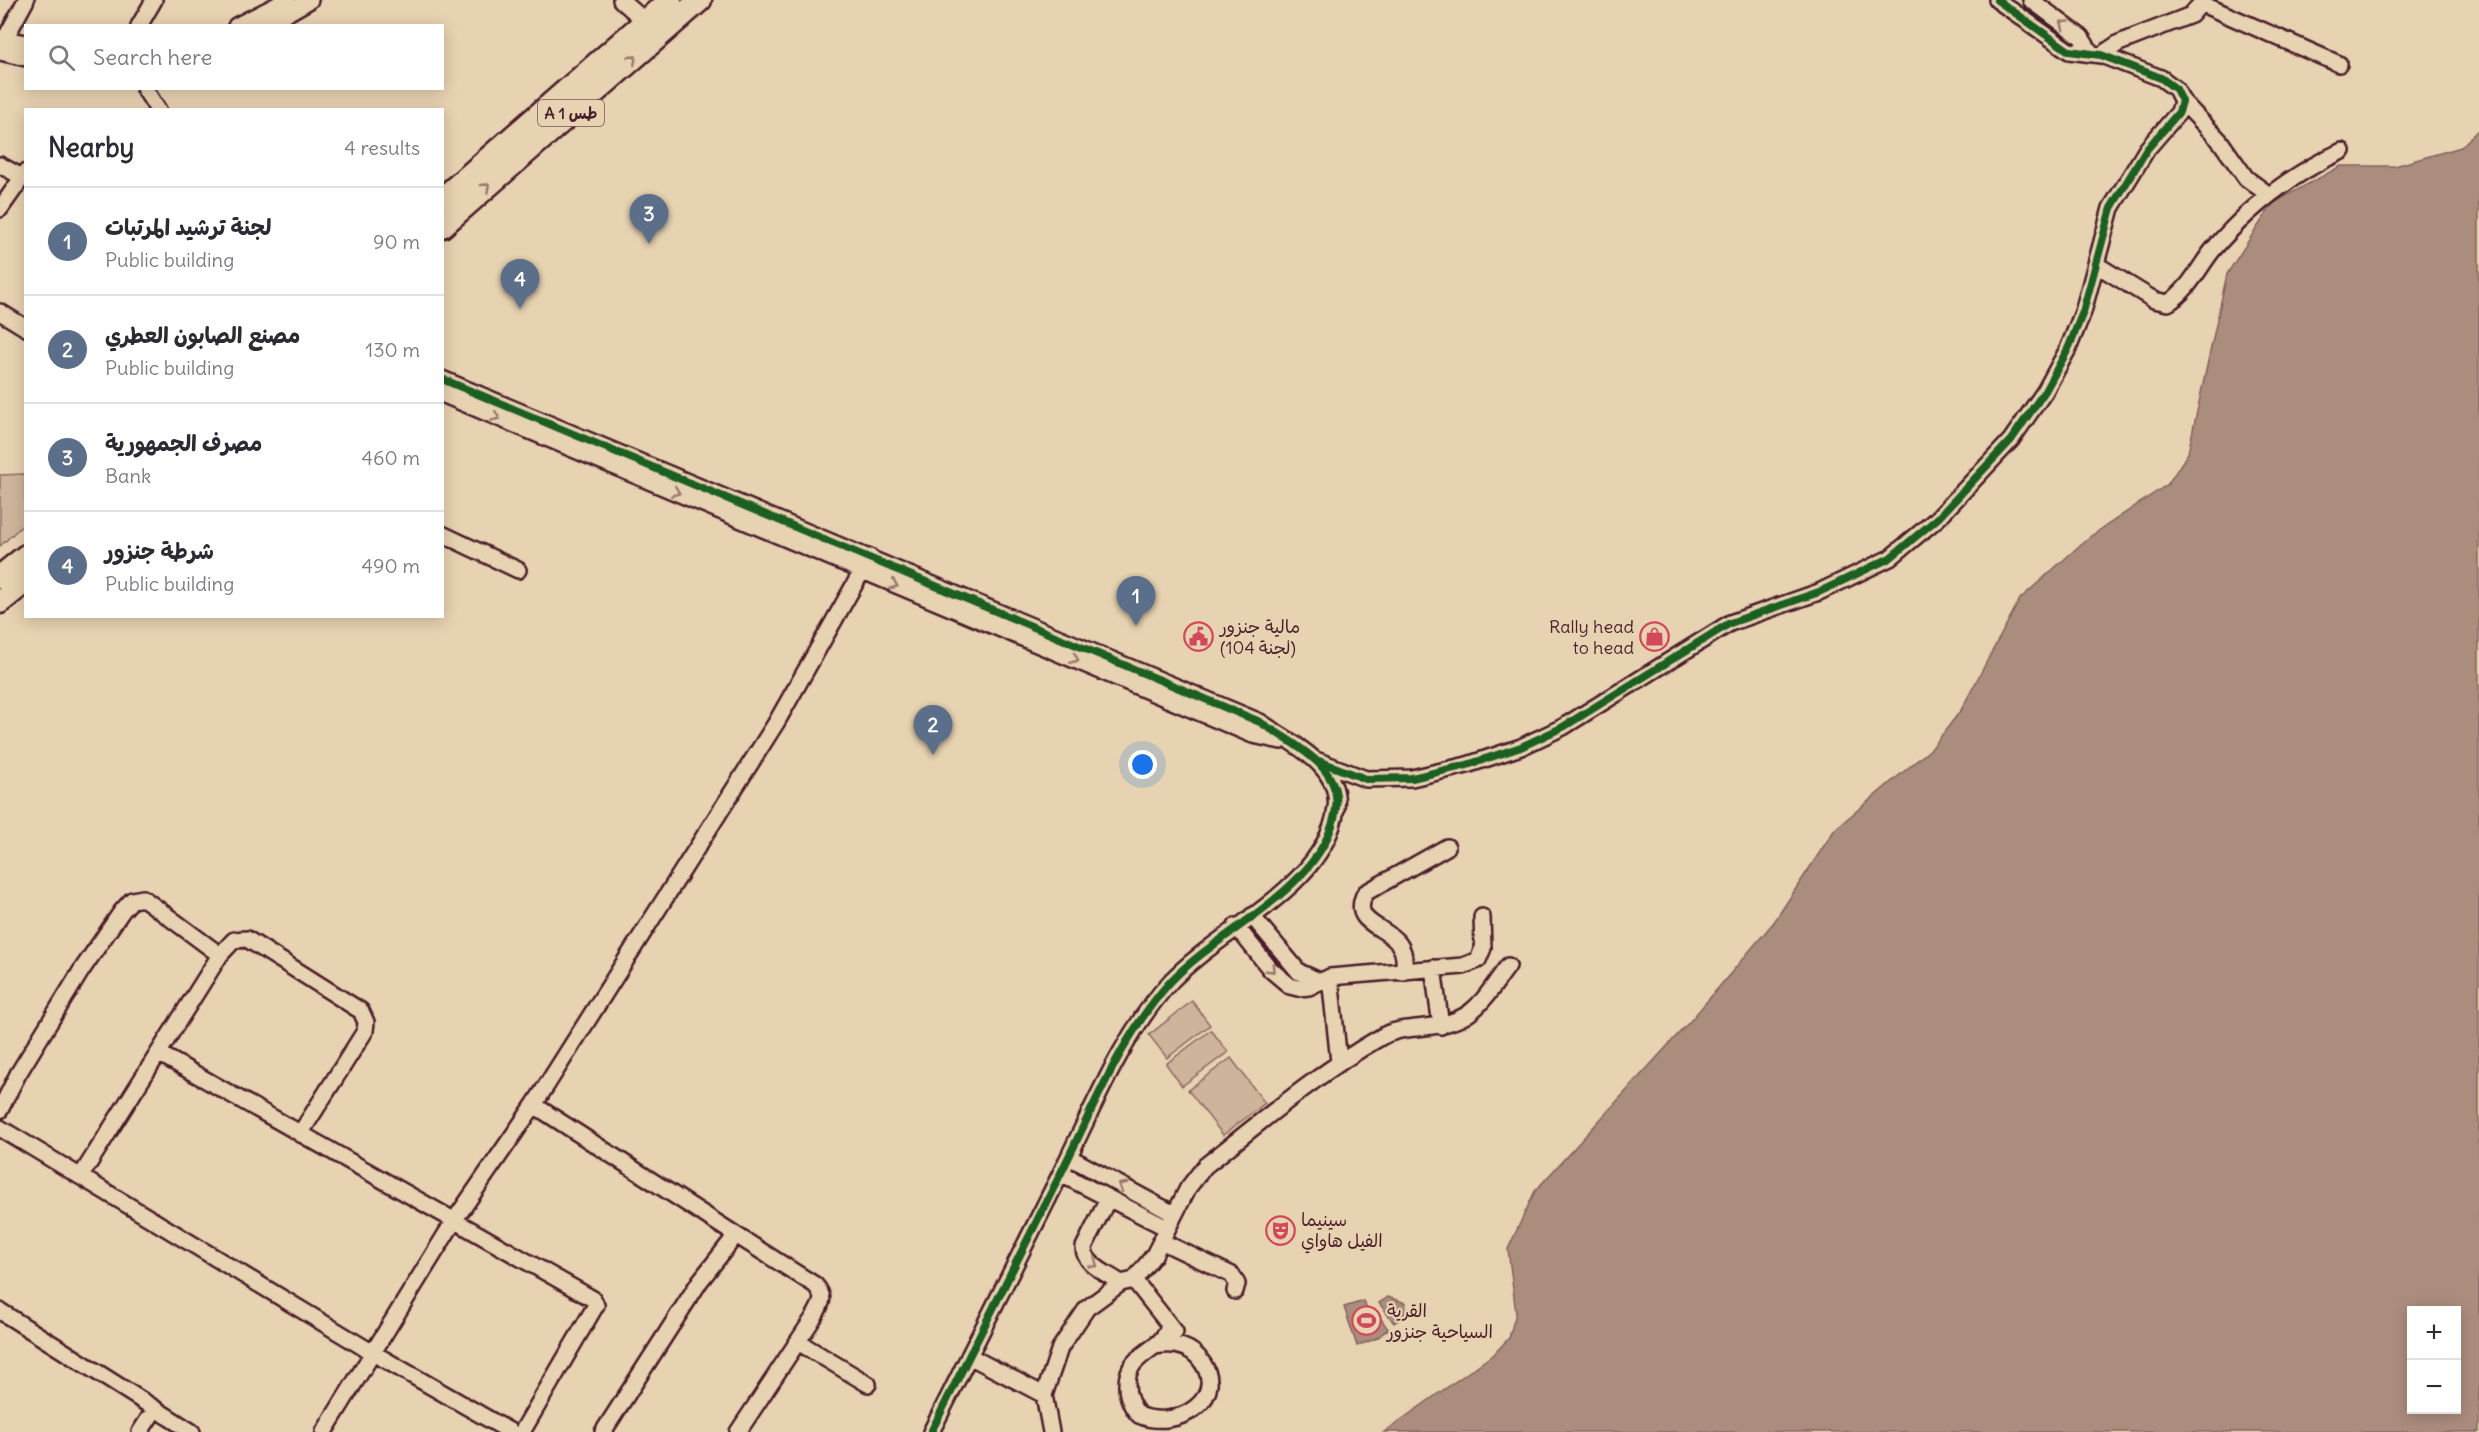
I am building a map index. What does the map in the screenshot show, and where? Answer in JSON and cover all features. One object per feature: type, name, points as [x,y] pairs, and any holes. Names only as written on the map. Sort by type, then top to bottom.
[{"type":"highway","name":"A 1 طس","points":[[444,197],[670,0]]},
{"type":"highway","name":"A 1 طس","points":[[444,224],[700,0]]},
{"type":"highway","points":[[0,577],[24,558]]},
{"type":"highway","points":[[0,602],[24,583]]},
{"type":"street","points":[[2,43],[26,0]]},
{"type":"street","points":[[140,24],[154,0]]},
{"type":"street","points":[[240,24],[287,0]]},
{"type":"street","points":[[268,24],[310,0]]},
{"type":"street","points":[[621,0],[645,21]]},
{"type":"street","points":[[1997,0],[2069,51],[2096,54],[2161,78],[2176,89],[2182,101],[2220,141],[2246,178],[2269,195]]},
{"type":"street","points":[[2031,0],[2081,37],[2096,54]]},
{"type":"street","points":[[2096,54],[2191,15],[2203,2],[2339,64]]},
{"type":"street","points":[[2,43],[24,43]]},
{"type":"street","points":[[2,43],[24,57]]},
{"type":"street","points":[[145,90],[157,108]]},
{"type":"street","points":[[444,380],[870,557],[965,605],[1194,702],[1253,735],[1289,743],[1316,760],[1366,779],[1412,778],[1467,765],[1521,747],[1563,727],[1730,623],[1763,609],[1819,592],[1890,558],[1938,518],[2011,440],[2045,391],[2068,349],[2083,312],[2111,208],[2147,149],[2180,112],[2182,101]]},
{"type":"street","points":[[2097,265],[2154,300],[2168,303],[2187,286],[2212,252],[2269,195],[2318,162],[2342,151]]},
{"type":"street","points":[[0,165],[24,175],[0,209]]},
{"type":"street","points":[[0,312],[24,327]]},
{"type":"street","points":[[444,395],[862,572],[965,605]]},
{"type":"street","points":[[444,535],[518,570]]},
{"type":"street","points":[[324,1432],[454,1221],[534,1105],[776,723],[870,557]]},
{"type":"street","points":[[931,1432],[1123,1050],[1159,996],[1200,954],[1252,916],[1295,880],[1327,840],[1337,806],[1335,789],[1316,760]]},
{"type":"street","points":[[1403,972],[1405,950],[1399,941],[1366,919],[1361,910],[1361,901],[1365,893],[1447,848]]},
{"type":"street","points":[[0,1110],[18,1074],[81,970],[132,900],[143,898],[158,907],[220,955]]},
{"type":"street","points":[[1252,916],[1299,972],[1324,978],[1463,966],[1478,960],[1483,948],[1482,917]]},
{"type":"street","points":[[1236,926],[1271,970],[1290,986],[1309,987],[1324,978]]},
{"type":"street","points":[[81,1176],[160,1054],[220,955],[234,940],[247,939],[356,1006],[366,1022],[365,1031],[353,1053],[300,1134]]},
{"type":"street","points":[[1051,1432],[1044,1395],[1060,1347],[1088,1308],[1127,1281],[1154,1255],[1188,1188],[1205,1166],[1339,1062],[1383,1035],[1399,1030],[1455,1023],[1473,1012],[1508,966]]},
{"type":"street","points":[[1433,968],[1441,1026]]},
{"type":"street","points":[[1324,978],[1339,1062]]},
{"type":"street","points":[[160,1054],[593,1299],[596,1305],[522,1432]]},
{"type":"street","points":[[534,1105],[815,1285],[822,1293],[822,1303],[738,1432]]},
{"type":"street","points":[[0,1128],[373,1353],[511,1432]]},
{"type":"street","points":[[1069,1157],[1174,1214]]},
{"type":"street","points":[[1061,1174],[1108,1199],[1233,1275],[1238,1284],[1235,1291]]},
{"type":"street","points":[[1108,1199],[1084,1247],[1083,1253],[1086,1259],[1127,1281],[1169,1325],[1204,1364],[1209,1378],[1208,1396],[1202,1409],[1193,1419],[1180,1425],[1167,1427],[1153,1424],[1135,1411],[1127,1386],[1133,1363],[1143,1352],[1156,1346],[1167,1335],[1169,1325]]},
{"type":"street","points":[[603,1432],[700,1281],[736,1234]]},
{"type":"street","points":[[0,1311],[192,1432]]},
{"type":"street","points":[[798,1342],[868,1384]]},
{"type":"street","points":[[1156,1346],[1179,1345],[1192,1352]]},
{"type":"street","points":[[969,1356],[1044,1395]]},
{"type":"street","points":[[140,1432],[155,1409]]},
{"type":"shaded area","points":[[2479,129],[2479,1432],[1384,1432],[1494,1354],[1509,1338],[1516,1313],[1508,1249],[1535,1191],[1692,1019],[1774,922],[1835,829],[1932,748],[1961,710],[2020,599],[2088,538],[2168,484],[2188,453],[2227,274],[2273,203],[2341,166],[2395,166],[2461,147]]},
{"type":"shaded area","points":[[24,474],[24,524],[0,546],[0,475]]},
{"type":"shaded area","points":[[1192,1001],[1210,1025],[1167,1058],[1149,1035]]},
{"type":"shaded area","points":[[1211,1030],[1228,1052],[1182,1086],[1166,1064]]},
{"type":"shaded area","points":[[1231,1058],[1265,1103],[1223,1135],[1188,1090]]},
{"type":"shaded area","points":[[1388,1297],[1406,1303],[1404,1316],[1394,1323],[1379,1303]]},
{"type":"shaded area","name":"القرية السياحية جنزور","points":[[1364,1301],[1368,1313],[1375,1310],[1388,1329],[1377,1338],[1357,1346],[1344,1307]]},
{"type":"cycle path","points":[[1316,760],[1366,779],[1412,778],[1467,765],[1521,747],[1563,727],[1730,623],[1819,592],[1890,558],[1938,518],[2011,440],[2045,391],[2068,349],[2083,312],[2111,208],[2147,149],[2179,112],[2182,101],[2176,89],[2161,78],[2101,55],[2069,51],[1997,0]]},
{"type":"cycle path","points":[[444,380],[1260,722],[1311,756],[1331,779],[1336,793],[1336,808],[1328,836],[1313,861],[1293,883],[1171,981],[1153,1003],[1122,1050],[931,1432]]},
{"type":"place","name":"مصرف الجمهورية","points":[[649,244]]},
{"type":"place","name":"شرطة جنزور","points":[[520,309]]},
{"type":"place","name":"لجنة ترشيد المرتبات","points":[[1136,626]]},
{"type":"place","name":"مالية جنزور (لجنة 104)","points":[[1199,637]]},
{"type":"place","name":"Rally head to head","points":[[1655,637]]},
{"type":"place","name":"مصنع الصابون العطري","points":[[933,755]]},
{"type":"place","name":"سينيما الفيل هاواي","points":[[1280,1230]]},
{"type":"place","name":"القرية السياحية جنزور","points":[[1366,1321]]}]
